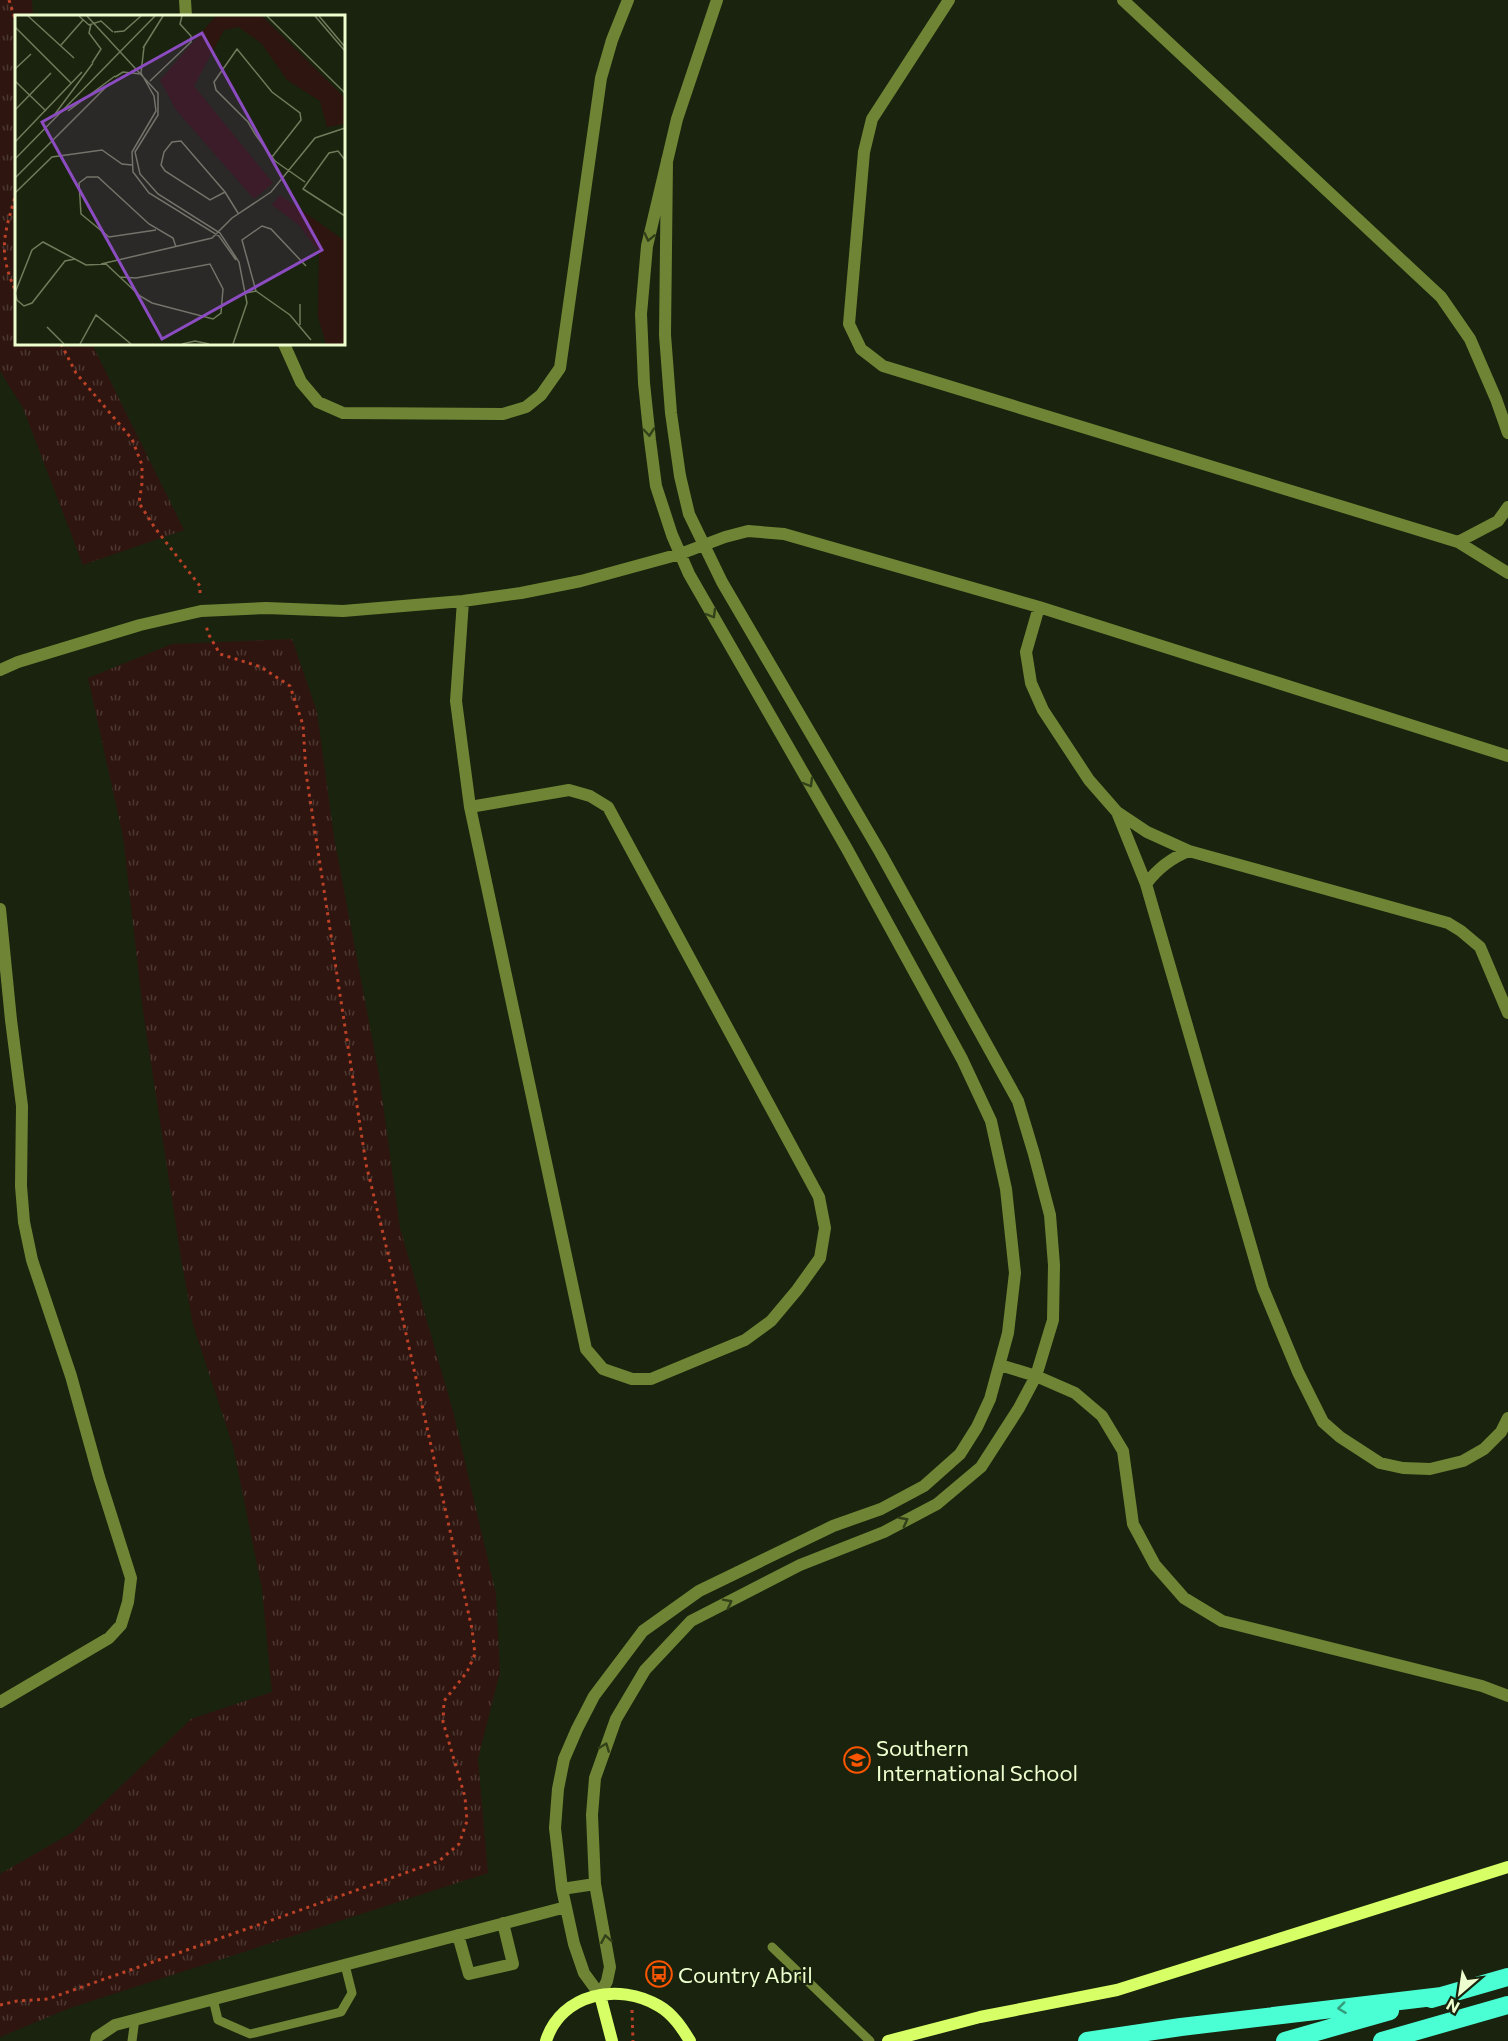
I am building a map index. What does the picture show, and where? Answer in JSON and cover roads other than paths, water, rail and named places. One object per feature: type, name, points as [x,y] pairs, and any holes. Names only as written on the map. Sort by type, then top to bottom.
[{"type":"highway","points":[[1285,2041],[1508,1977]]},
{"type":"highway","points":[[1087,2041],[1181,2027],[1442,1996]]},
{"type":"highway","points":[[1382,2041],[1508,2004]]},
{"type":"highway","points":[[1394,2041],[1425,2028]]},
{"type":"street","points":[[185,0],[186,15]]},
{"type":"street","points":[[284,345],[301,382],[318,402],[343,413],[503,414],[526,407],[541,395],[560,368],[601,78],[612,40],[628,0]]},
{"type":"street","points":[[612,2041],[600,1995],[584,1973],[574,1944],[562,1889],[555,1828],[558,1789],[564,1759],[594,1696],[643,1631],[699,1591],[833,1526],[881,1509],[924,1486],[960,1454],[990,1399],[1008,1333],[1015,1273],[1006,1189],[991,1121],[962,1059],[876,901],[689,574],[672,535],[656,486],[645,394],[641,314],[647,246],[677,119],[717,0]]},
{"type":"street","points":[[949,0],[872,119],[864,152],[849,324],[861,349],[883,366],[1458,542],[1508,573]]},
{"type":"street","points":[[1123,0],[1441,297],[1470,339],[1508,433]]},
{"type":"street","points":[[600,1995],[607,1981],[610,1967],[595,1884],[592,1815],[595,1778],[616,1719],[645,1670],[691,1621],[800,1565],[884,1532],[937,1504],[981,1467],[1019,1408],[1036,1376],[1053,1320],[1054,1265],[1050,1215],[1017,1101],[886,862],[722,582],[689,514],[680,476],[671,413],[665,335],[667,160]]},
{"type":"street","points":[[1458,542],[1498,521],[1508,507]]},
{"type":"street","points":[[0,670],[18,662],[140,625],[201,612],[266,608],[343,610],[464,602],[581,580],[680,554],[748,531],[784,534],[1039,608],[1508,756]]},
{"type":"street","points":[[464,602],[456,701],[470,807],[586,1349],[603,1370],[632,1379],[651,1379],[745,1340],[771,1321],[820,1258],[825,1228],[819,1197],[608,807],[590,796],[569,790],[470,807]]},
{"type":"street","points":[[1039,608],[1026,652],[1032,683],[1043,710],[1083,771],[1117,812],[1146,884],[1263,1288],[1298,1372],[1323,1422],[1340,1437],[1380,1463],[1403,1468],[1430,1469],[1463,1461],[1484,1449],[1501,1432],[1508,1418]]},
{"type":"street","points":[[1117,812],[1157,837],[1189,851],[1448,923],[1480,947],[1508,1013]]},
{"type":"street","points":[[1146,884],[1158,869],[1176,856],[1189,851]]},
{"type":"street","points":[[0,909],[22,1106],[21,1186],[24,1222],[32,1260],[71,1376],[99,1477],[131,1578],[128,1602],[121,1625],[109,1638],[0,1702]]},
{"type":"street","points":[[999,1365],[1036,1376],[1075,1393],[1102,1416],[1123,1451],[1133,1524],[1155,1565],[1185,1598],[1222,1621],[1482,1686],[1508,1696]]},
{"type":"street","points":[[888,2041],[980,2017],[1117,1990],[1508,1867]]},
{"type":"street","points":[[562,1889],[595,1884]]},
{"type":"street","points":[[96,2041],[97,2037],[115,2025],[135,2019],[566,1907]]},
{"type":"street","points":[[458,1935],[470,1974],[513,1964],[503,1923]]},
{"type":"street","points":[[546,2041],[553,2024],[562,2012],[573,2004],[600,1995],[616,1993],[631,1995],[661,2007],[672,2016],[690,2041]]},
{"type":"lane","points":[[772,1947],[870,2041]]},
{"type":"lane","points":[[213,1999],[218,2020],[250,2034],[341,2012],[352,1993],[345,1965]]},
{"type":"lane","points":[[132,2041],[135,2019]]},
{"type":"place","name":"Southern International School","points":[[857,1760]]},
{"type":"place","name":"Country Abril","points":[[659,1974]]}]
